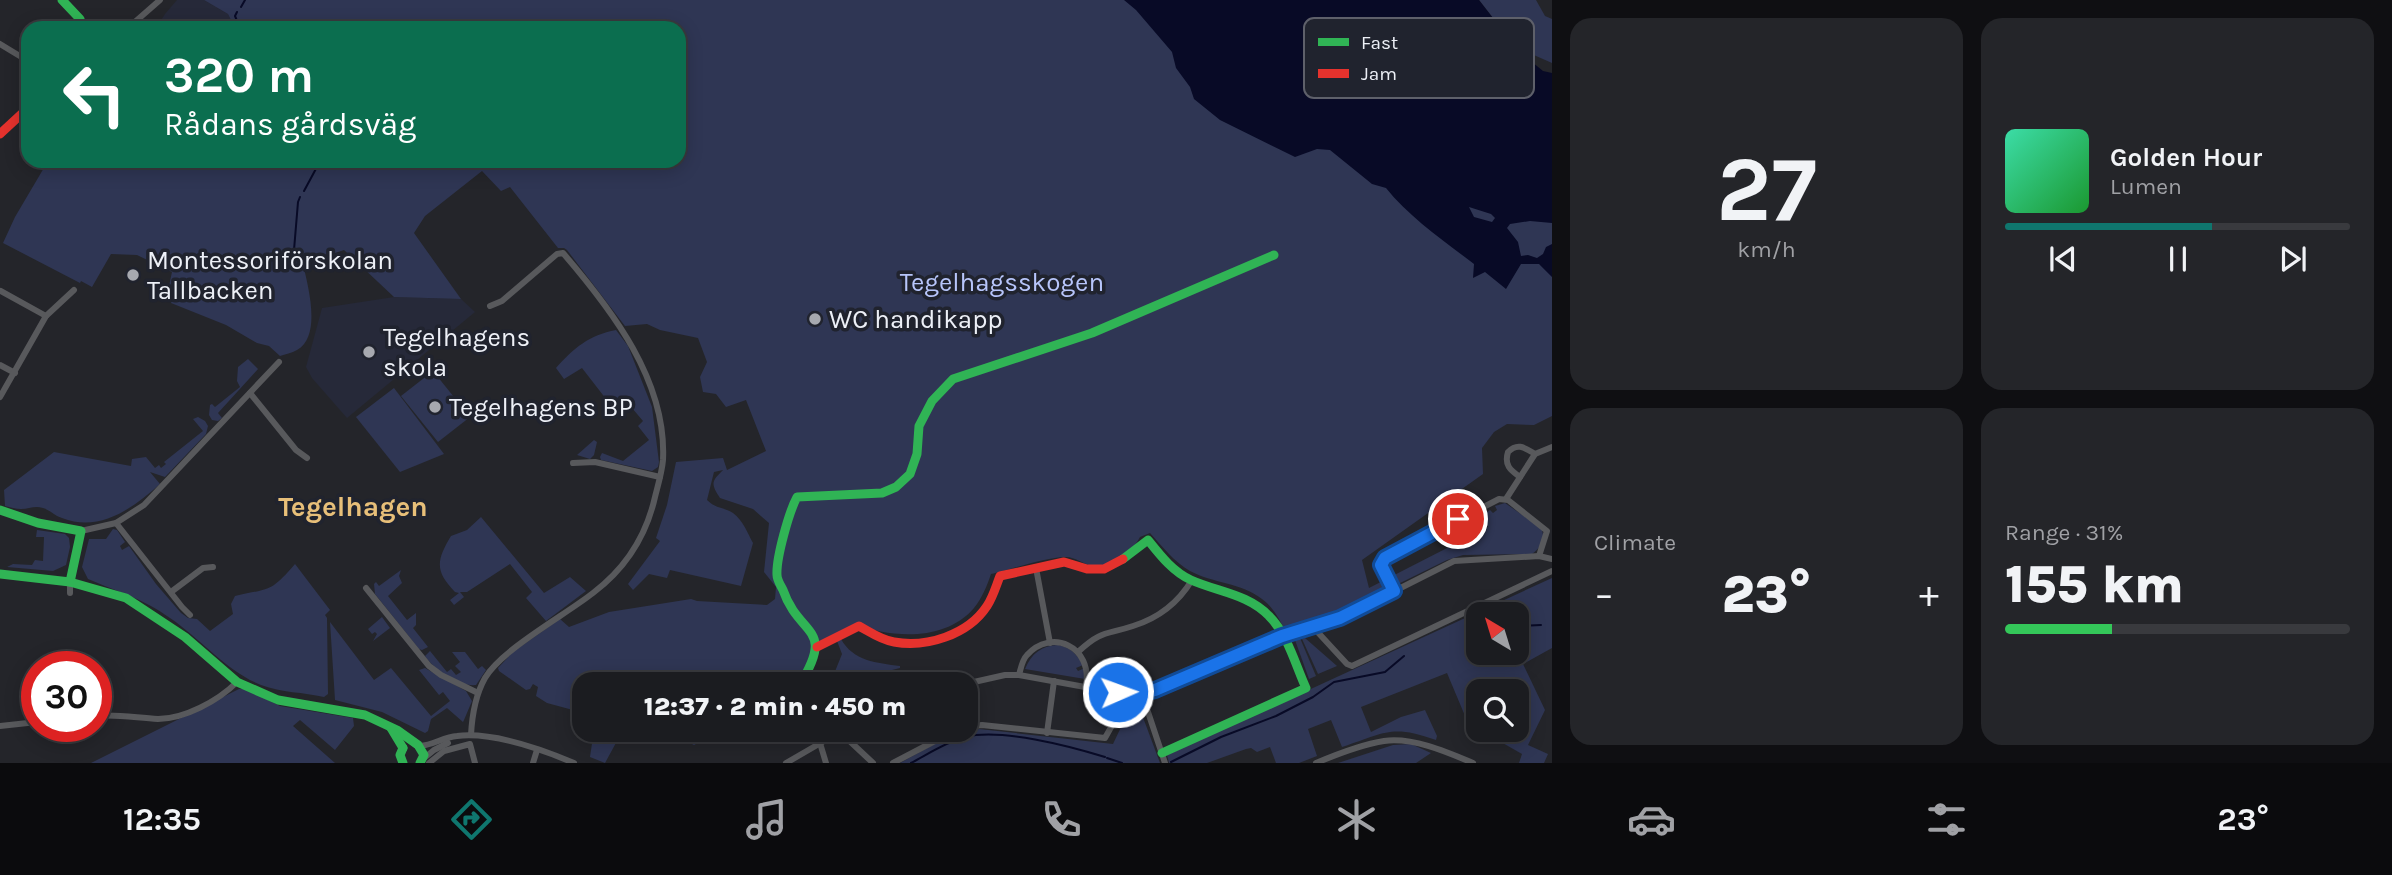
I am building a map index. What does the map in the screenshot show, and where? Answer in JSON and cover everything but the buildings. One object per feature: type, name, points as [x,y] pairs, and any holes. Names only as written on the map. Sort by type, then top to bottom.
[{"type":"street","points":[[62,0],[77,21]]},
{"type":"street","points":[[136,21],[160,0]]},
{"type":"street","points":[[0,44],[21,57]]},
{"type":"street","points":[[0,134],[21,114]]},
{"type":"street","points":[[471,735],[478,693],[491,669],[508,653],[595,592],[627,561],[642,538],[651,517],[663,459],[654,397],[634,350],[590,285],[564,253],[557,254],[502,301],[490,306]]},
{"type":"street","points":[[807,672],[817,647],[811,633],[785,597],[778,575],[788,515],[797,497],[882,494],[910,474],[917,454],[919,426],[932,401],[953,379],[1092,333],[1274,255]]},
{"type":"street","points":[[0,397],[46,316],[74,289]]},
{"type":"street","points":[[1,291],[46,316]]},
{"type":"street","points":[[0,510],[38,523],[81,531],[116,523],[144,505],[279,362]]},
{"type":"street","points":[[0,365],[15,373]]},
{"type":"street","points":[[250,393],[296,450],[307,458]]},
{"type":"street","points":[[1520,477],[1509,470],[1508,452],[1513,447],[1520,446],[1535,454]]},
{"type":"street","points":[[1506,499],[1535,454],[1552,447]]},
{"type":"street","points":[[573,463],[595,462],[660,477]]},
{"type":"street","points":[[1394,591],[1381,565],[1385,558],[1499,499],[1506,499],[1544,528],[1547,535]]},
{"type":"street","points":[[116,523],[190,615]]},
{"type":"street","points":[[1539,556],[1552,528]]},
{"type":"street","points":[[69,593],[81,531]]},
{"type":"street","points":[[817,647],[859,626],[878,637],[897,642],[940,638],[956,632],[978,617],[986,608],[1000,576],[1064,562],[1087,569],[1104,569],[1127,557],[1148,540],[1172,568],[1192,580],[1245,596],[1271,618],[1306,688],[1162,753]]},
{"type":"street","points":[[978,681],[1019,675],[1129,695],[1142,694],[1282,636],[1355,611],[1454,561],[1539,556],[1552,559]]},
{"type":"street","points":[[171,592],[203,568],[213,567]]},
{"type":"street","points":[[1036,568],[1050,643]]},
{"type":"street","points":[[1312,626],[1347,664],[1352,666],[1545,576],[1552,570]]},
{"type":"street","points":[[0,574],[70,582],[126,598],[185,636],[237,682],[278,700],[365,715],[417,745],[424,762]]},
{"type":"street","points":[[1079,650],[1100,634],[1132,627],[1161,614],[1178,600],[1192,580]]},
{"type":"street","points":[[366,588],[429,666],[478,693]]},
{"type":"street","points":[[1019,675],[1027,655],[1037,647],[1050,643],[1069,645],[1079,650],[1086,662],[1086,686]]},
{"type":"street","points":[[1047,733],[1054,681]]},
{"type":"street","points":[[112,715],[158,719],[179,716],[220,696],[237,682]]},
{"type":"street","points":[[1142,694],[1165,763]]},
{"type":"street","points":[[978,725],[1105,738],[1129,695]]},
{"type":"street","points":[[0,726],[21,724]]},
{"type":"street","points":[[390,727],[402,748],[400,755],[403,763]]},
{"type":"street","points":[[402,748],[471,735],[504,740],[574,763]]},
{"type":"street","points":[[424,762],[443,745],[463,736]]},
{"type":"street","points":[[1316,763],[1384,741],[1406,742],[1444,751],[1473,763]]},
{"type":"street","points":[[852,742],[873,763]]},
{"type":"street","points":[[892,763],[930,742]]},
{"type":"street","points":[[786,763],[820,743],[826,763]]},
{"type":"street","points":[[424,762],[444,751],[470,744],[475,763]]},
{"type":"street","points":[[533,763],[537,750]]},
{"type":"shaded area","points":[[177,0],[204,0],[228,14],[231,20],[160,21]]},
{"type":"shaded area","points":[[1124,0],[1479,0],[1493,18],[1304,18],[1304,98],[1534,98],[1534,64],[1543,71],[1552,73],[1552,223],[1530,221],[1510,224],[1507,228],[1518,242],[1521,256],[1537,258],[1552,244],[1552,277],[1539,264],[1521,264],[1506,289],[1485,272],[1473,278],[1474,264],[1416,219],[1386,188],[1372,184],[1330,150],[1317,149],[1295,157],[1220,120],[1194,99],[1190,87],[1176,68],[1172,52]],"holes":[[[1469,207],[1491,214],[1495,218],[1492,222],[1474,217]]]},
{"type":"shaded area","name":"Tegelhagens skola","points":[[394,297],[461,299],[475,312],[347,418],[312,378],[306,367],[322,308]]},
{"type":"green space","name":"Tegelhagsskogen","points":[[204,0],[1205,0],[1304,56],[1304,98],[1378,98],[1552,196],[1552,416],[1534,425],[1507,424],[1494,432],[1482,448],[1483,474],[1362,560],[1369,588],[1488,527],[1481,515],[1490,510],[1493,513],[1497,510],[1495,506],[1505,503],[1541,528],[1542,542],[1532,554],[1463,555],[1447,560],[1341,612],[1285,630],[1273,609],[1262,599],[1245,590],[1190,571],[1173,558],[1150,533],[1140,537],[1132,549],[1106,565],[1092,566],[1073,558],[1059,557],[991,574],[974,608],[962,619],[933,632],[901,634],[855,624],[812,646],[811,658],[802,672],[572,672],[572,710],[547,703],[536,696],[538,687],[533,684],[526,690],[498,668],[513,652],[560,619],[569,627],[609,612],[691,599],[767,605],[775,599],[776,587],[764,572],[769,523],[753,509],[720,498],[714,482],[723,470],[714,472],[707,500],[737,516],[753,543],[741,586],[670,570],[667,578],[649,574],[633,590],[628,584],[660,541],[656,538],[667,505],[676,462],[723,458],[727,470],[766,451],[746,400],[726,407],[716,394],[703,392],[700,377],[707,362],[698,338],[660,330],[647,324],[625,326],[567,250],[558,248],[510,187],[501,191],[482,171],[425,216],[414,233],[461,299],[394,297],[344,250],[303,264],[311,310],[309,334],[305,343],[297,350],[280,356],[269,346],[257,343],[226,325],[171,303],[172,289],[169,286],[172,272],[137,255],[111,254],[92,287],[3,243],[44,168],[686,168],[686,21],[231,20],[228,14]]},
{"type":"green space","points":[[1479,0],[1536,0],[1545,16],[1552,19],[1552,63],[1534,55],[1534,18],[1493,18]]},
{"type":"green space","points":[[616,330],[628,346],[652,407],[659,462],[658,467],[652,471],[601,460],[602,453],[623,461],[649,440],[638,426],[643,421],[632,408],[620,417],[582,368],[564,379],[556,368],[583,343]]},
{"type":"green space","points":[[248,359],[258,369],[218,413],[222,418],[218,421],[212,420],[209,415],[210,405],[215,407],[240,387],[237,381],[238,367]]},
{"type":"green space","name":"Tegelhagens BP","points":[[433,371],[470,417],[438,442],[401,396]]},
{"type":"green space","points":[[394,388],[444,454],[400,472],[356,417]]},
{"type":"green space","points":[[198,417],[208,426],[206,434],[165,477],[150,472],[160,484],[139,502],[115,516],[90,522],[76,522],[40,507],[21,509],[5,506],[4,490],[54,452],[131,466],[132,459],[146,457],[155,468],[159,465],[161,468],[166,464],[164,462],[203,431],[193,419]]},
{"type":"green space","points":[[594,440],[597,442],[594,455],[590,459],[577,455]]},
{"type":"green space","points":[[481,517],[544,593],[570,577],[586,591],[546,621],[526,598],[532,592],[510,564],[467,592],[460,592],[464,597],[454,605],[450,600],[459,593],[448,585],[441,572],[442,552],[451,536],[467,530]]},
{"type":"green space","points":[[113,529],[117,530],[125,542],[120,546],[122,550],[129,546],[181,613],[188,618],[197,619],[210,631],[233,614],[231,604],[235,596],[269,588],[295,564],[330,610],[325,615],[328,694],[324,697],[277,690],[248,679],[160,611],[88,579],[82,567],[89,539],[106,539]]},
{"type":"green space","points":[[37,530],[65,534],[69,538],[66,565],[53,571],[7,567],[13,564],[32,565],[35,560],[43,561],[44,537],[36,537]]},
{"type":"green space","points":[[401,570],[399,576],[402,583],[388,596],[407,620],[416,613],[416,625],[413,628],[428,647],[422,650],[375,594],[376,582],[379,586]]},
{"type":"green space","points":[[1552,578],[1552,648],[1530,660],[1530,602],[1500,602]]},
{"type":"green space","points":[[382,617],[390,628],[373,641],[377,634],[372,634],[368,629]]},
{"type":"green space","points":[[1466,618],[1466,665],[1523,665],[1545,710],[1528,745],[1548,754],[1544,763],[1519,763],[1522,754],[1501,742],[1529,742],[1529,679],[1466,679],[1466,718],[1447,673],[1361,707],[1371,732],[1401,717],[1425,710],[1437,736],[1436,740],[1398,731],[1379,734],[1342,747],[1331,720],[1308,729],[1317,756],[1299,763],[1276,763],[1270,747],[1257,752],[1251,748],[1246,749],[1207,763],[1169,763],[1167,755]]},
{"type":"green space","points":[[330,622],[374,680],[391,668],[431,716],[450,701],[443,692],[439,695],[419,670],[425,668],[466,691],[472,701],[463,722],[447,708],[431,719],[425,733],[382,712],[335,700]]},
{"type":"green space","points":[[1300,638],[1316,676],[1309,679],[1295,640]]},
{"type":"green space","points":[[1305,638],[1337,666],[1318,674],[1302,639]]},
{"type":"green space","points":[[841,639],[859,656],[900,668],[884,672],[835,672],[842,654],[837,641]]},
{"type":"green space","points":[[1058,645],[1070,650],[1078,658],[1083,665],[1076,668],[1078,671],[1085,668],[1085,679],[1025,669],[1038,651]]},
{"type":"green space","points":[[430,651],[447,672],[451,669],[456,675],[461,672],[455,666],[460,662],[452,652],[465,652],[478,669],[482,666],[486,670],[476,685],[462,683],[434,666],[425,656]]},
{"type":"green space","points":[[239,689],[246,689],[280,706],[353,718],[354,726],[335,750],[300,720],[293,726],[335,763],[91,763]]},
{"type":"green space","points":[[1133,702],[1138,704],[1160,763],[900,763],[938,742],[978,742],[979,729],[1113,744]]},
{"type":"green space","points":[[592,742],[616,742],[605,763],[590,757]]},
{"type":"green space","points":[[1411,744],[1431,753],[1416,763],[1338,763],[1393,745]]},
{"type":"waterway","points":[[241,7],[245,0]]},
{"type":"waterway","points":[[237,12],[237,21]]},
{"type":"waterway","points":[[304,191],[316,168]]},
{"type":"waterway","points":[[294,250],[300,197]]},
{"type":"waterway","points":[[1530,625],[1541,625]]},
{"type":"waterway","points":[[1171,762],[1221,737],[1276,716],[1313,697],[1334,682],[1385,672],[1404,656]]},
{"type":"waterway","points":[[911,763],[951,742],[980,735],[1016,736],[1105,757]]},
{"type":"waterway","points":[[1107,758],[1122,763]]},
{"type":"traffic: fast","points":[[62,0],[80,19],[79,21]]},
{"type":"traffic: fast","points":[[806,672],[815,651],[815,641],[790,605],[777,575],[784,535],[797,497],[882,493],[896,487],[910,474],[917,454],[919,426],[932,401],[953,379],[1092,333],[1274,255]]},
{"type":"traffic: fast","points":[[0,510],[38,523],[81,531],[70,582]]},
{"type":"traffic: fast","points":[[1123,559],[1148,540],[1167,563],[1184,577],[1242,598],[1261,609],[1281,632],[1306,688],[1162,753]]},
{"type":"traffic: fast","points":[[0,574],[70,582],[126,598],[185,637],[237,682],[278,700],[365,715],[397,730],[418,745],[424,755],[420,763]]},
{"type":"traffic: fast","points":[[391,728],[403,748]]},
{"type":"traffic: fast","points":[[403,748],[400,755],[403,763]]},
{"type":"traffic: jam","points":[[0,134],[21,114]]},
{"type":"traffic: jam","points":[[817,647],[859,626],[880,638],[894,642],[932,641],[958,632],[979,616],[989,603],[1000,576],[1064,562],[1087,569],[1104,569],[1123,559]]},
{"type":"place","name":"Montessoriförskolan Tallbacken","points":[[133,275]]},
{"type":"place","name":"WC handikapp","points":[[815,319]]},
{"type":"place","name":"Tegelhagens skola","points":[[369,352]]},
{"type":"place","name":"Tegelhagens BP","points":[[435,407]]},
{"type":"district","name":"Tegelhagen","points":[[353,506]]},
{"type":"route","points":[[1118,692],[1136,695],[1155,690],[1282,636],[1355,611],[1394,591],[1381,565],[1385,558],[1458,519]]}]
